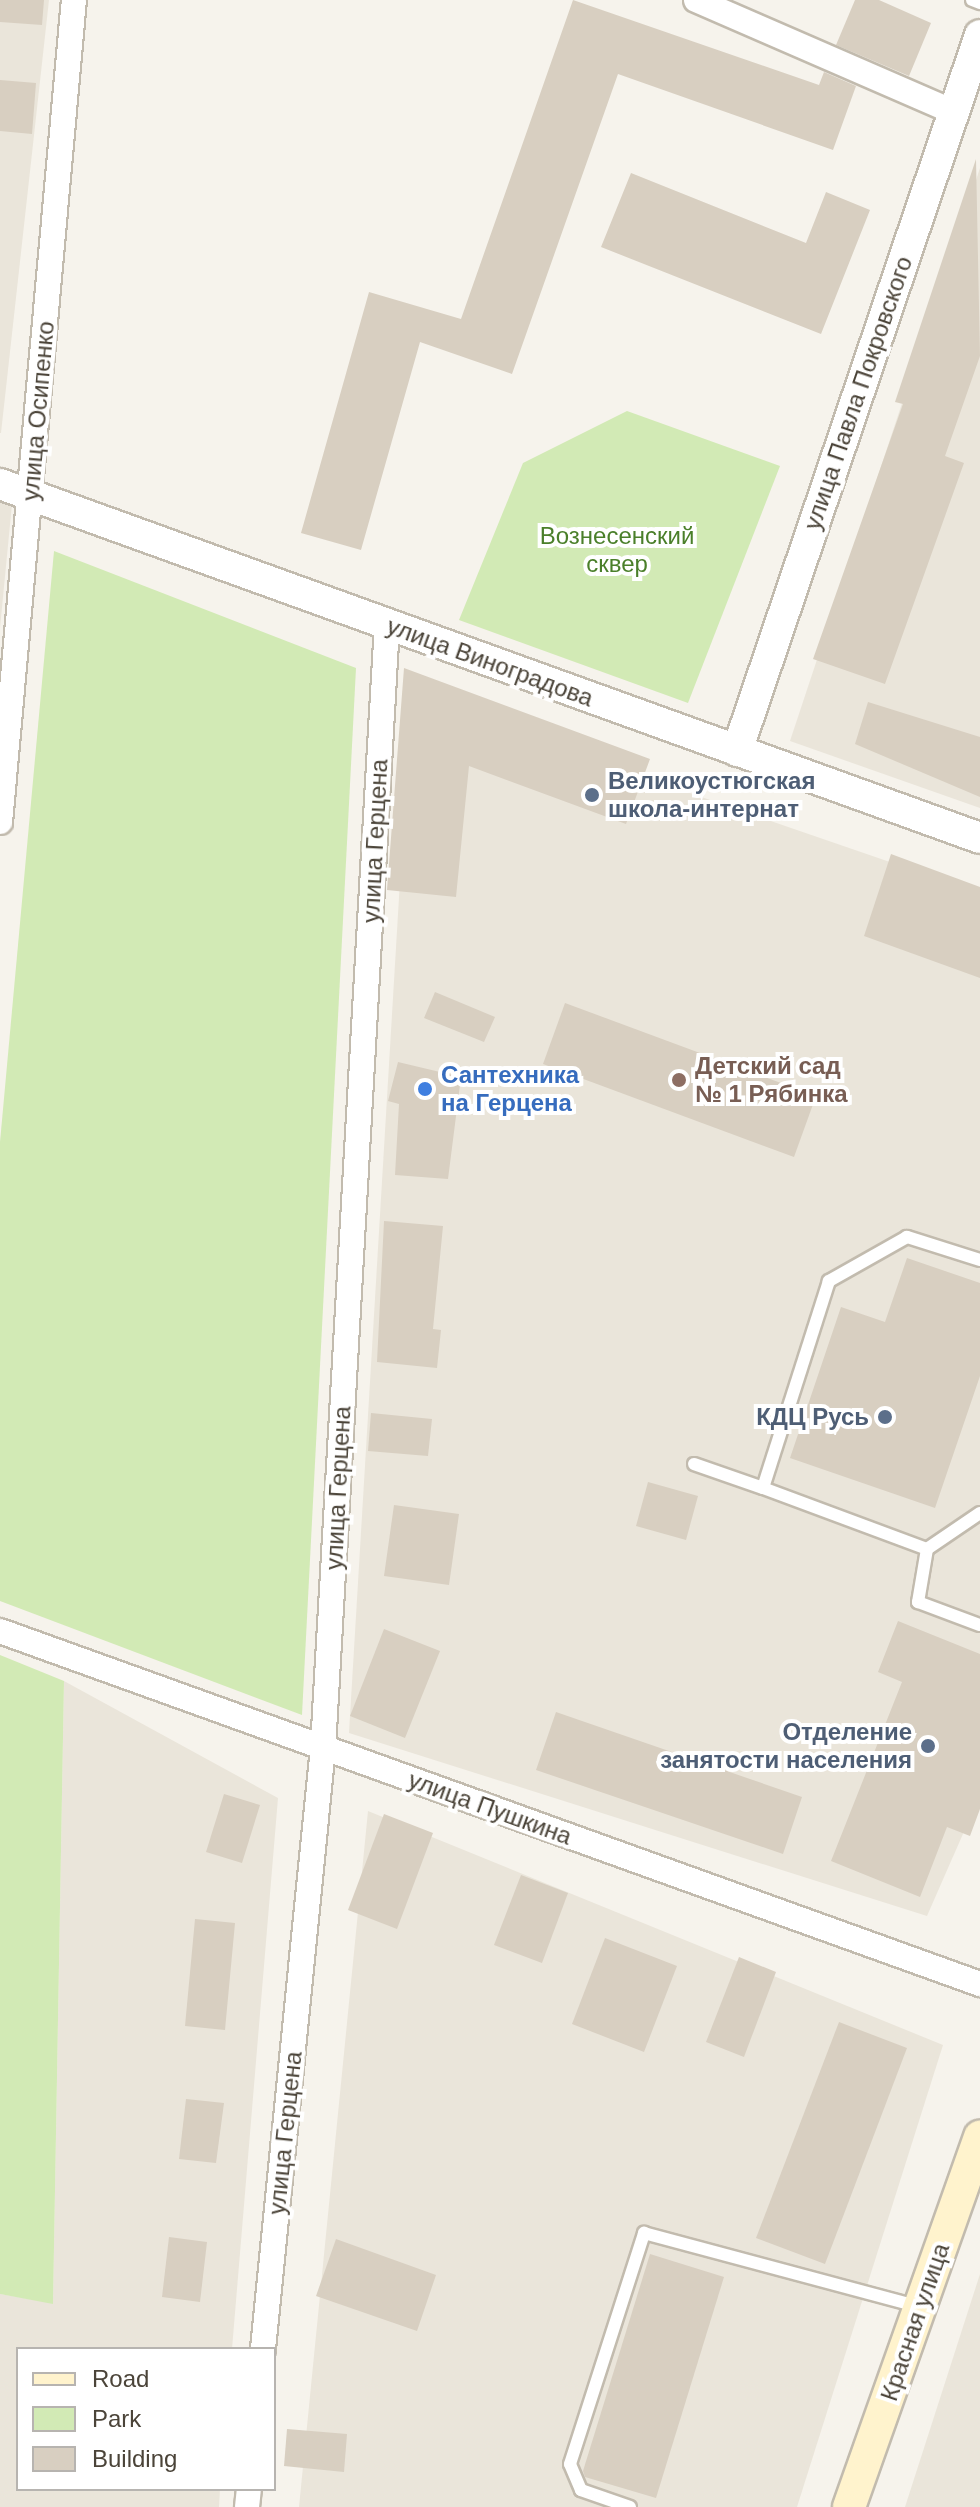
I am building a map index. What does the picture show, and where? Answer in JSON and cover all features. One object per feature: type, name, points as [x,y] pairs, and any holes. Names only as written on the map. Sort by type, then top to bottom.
[{"type":"main road","name":"Красная улица","points":[[849,2507],[980,2137]]},
{"type":"street","name":"улица Осипенко","points":[[0,822],[74,0]]},
{"type":"street","points":[[696,0],[954,112]]},
{"type":"street","name":"улица Павла Покровского","points":[[737,751],[980,35]]},
{"type":"street","name":"улица Виноградова","points":[[0,484],[980,838]]},
{"type":"street","name":"улица Герцена","points":[[263,2347],[323,1748],[387,625]]},
{"type":"street","name":"улица Пушкина","points":[[0,1631],[980,1984]]},
{"type":"lane","points":[[972,0],[980,3]]},
{"type":"lane","points":[[763,1488],[829,1281],[907,1237],[980,1260]]},
{"type":"lane","points":[[694,1464],[927,1549]]},
{"type":"lane","points":[[980,1513],[927,1549],[918,1602],[980,1625]]},
{"type":"lane","points":[[630,2507],[581,2490],[570,2464],[644,2233],[920,2306]]},
{"type":"shaded area","points":[[0,0],[49,0],[1,433],[0,433]]},
{"type":"shaded area","points":[[980,168],[980,808],[790,741]]},
{"type":"shaded area","points":[[0,499],[12,504],[0,628]]},
{"type":"shaded area","points":[[411,697],[980,893],[980,1795],[927,1916],[349,1733]]},
{"type":"shaded area","points":[[64,1681],[278,1798],[232,2347],[16,2347],[16,2491],[220,2491],[219,2507],[0,2507],[0,2294],[53,2303]]},
{"type":"shaded area","points":[[368,1811],[943,2045],[797,2507],[299,2507]]},
{"type":"shaded area","points":[[980,2274],[980,2507],[905,2507]]},
{"type":"green space","name":"Вознесенский сквер","points":[[627,411],[780,466],[688,703],[459,620],[523,463]]},
{"type":"green space","points":[[54,551],[356,668],[302,1715],[0,1601],[0,1142]]},
{"type":"green space","points":[[0,1655],[64,1681],[53,2304],[0,2294]]},
{"type":"building","points":[[0,0],[44,0],[42,25],[0,22]]},
{"type":"building","points":[[573,0],[819,85],[824,72],[856,86],[833,150],[618,74],[512,374],[420,342],[361,550],[301,533],[369,292],[461,319]]},
{"type":"building","points":[[855,0],[879,0],[931,23],[909,76],[836,45]]},
{"type":"building","points":[[0,80],[36,83],[32,134],[0,131]]},
{"type":"building","points":[[976,159],[980,356],[945,456],[964,463],[885,684],[813,659],[903,404],[895,402]]},
{"type":"building","points":[[631,173],[806,243],[826,192],[870,210],[821,334],[601,247]]},
{"type":"building","name":"Великоустюгская школа-интернат","points":[[404,668],[650,759],[626,824],[469,766],[456,897],[387,890]]},
{"type":"building","points":[[868,702],[980,737],[980,797],[855,744]]},
{"type":"building","points":[[891,854],[980,887],[980,978],[864,936]]},
{"type":"building","points":[[435,992],[495,1017],[484,1042],[424,1018]]},
{"type":"building","name":"Детский сад № 1 Рябинка","points":[[565,1003],[816,1096],[794,1157],[543,1064]]},
{"type":"building","points":[[398,1062],[461,1077],[448,1179],[395,1175],[399,1104],[388,1101]]},
{"type":"building","points":[[384,1221],[443,1226],[433,1329],[441,1330],[437,1368],[377,1362]]},
{"type":"building","name":"КДЦ Русь","points":[[907,1258],[980,1283],[980,1376],[935,1508],[790,1458],[841,1307],[885,1322]]},
{"type":"building","points":[[371,1413],[432,1419],[428,1456],[368,1451]]},
{"type":"building","points":[[648,1482],[698,1496],[686,1540],[636,1526]]},
{"type":"building","points":[[394,1505],[459,1514],[449,1585],[384,1576]]},
{"type":"building","name":"Отделение занятости населения","points":[[898,1621],[980,1654],[980,1809],[970,1836],[947,1827],[920,1897],[831,1861],[902,1682],[878,1672]]},
{"type":"building","points":[[384,1629],[440,1651],[405,1738],[350,1716]]},
{"type":"building","points":[[556,1712],[802,1797],[783,1854],[536,1770]]},
{"type":"building","points":[[224,1794],[260,1805],[242,1863],[206,1852]]},
{"type":"building","points":[[384,1814],[433,1833],[397,1929],[348,1910]]},
{"type":"building","points":[[521,1875],[568,1893],[542,1963],[494,1945]]},
{"type":"building","points":[[195,1919],[235,1923],[225,2030],[185,2026]]},
{"type":"building","points":[[605,1938],[677,1966],[644,2052],[572,2024]]},
{"type":"building","points":[[739,1957],[776,1972],[744,2057],[706,2042]]},
{"type":"building","points":[[839,2022],[907,2048],[825,2264],[756,2238]]},
{"type":"building","points":[[186,2099],[224,2103],[216,2163],[179,2159]]},
{"type":"building","points":[[169,2237],[207,2242],[200,2302],[162,2297]]},
{"type":"building","points":[[336,2239],[436,2275],[417,2331],[316,2296]]},
{"type":"building","points":[[650,2254],[724,2277],[656,2498],[585,2477],[583,2471]]},
{"type":"building","points":[[287,2429],[347,2434],[344,2472],[284,2466]]},
{"type":"place","name":"Великоустюгская школа-интернат","points":[[592,795]]},
{"type":"place","name":"Детский сад № 1 Рябинка","points":[[679,1080]]},
{"type":"place","name":"Сантехника на Герцена","points":[[425,1089]]},
{"type":"place","name":"КДЦ Русь","points":[[885,1417]]},
{"type":"place","name":"Отделение занятости населения","points":[[928,1746]]}]
